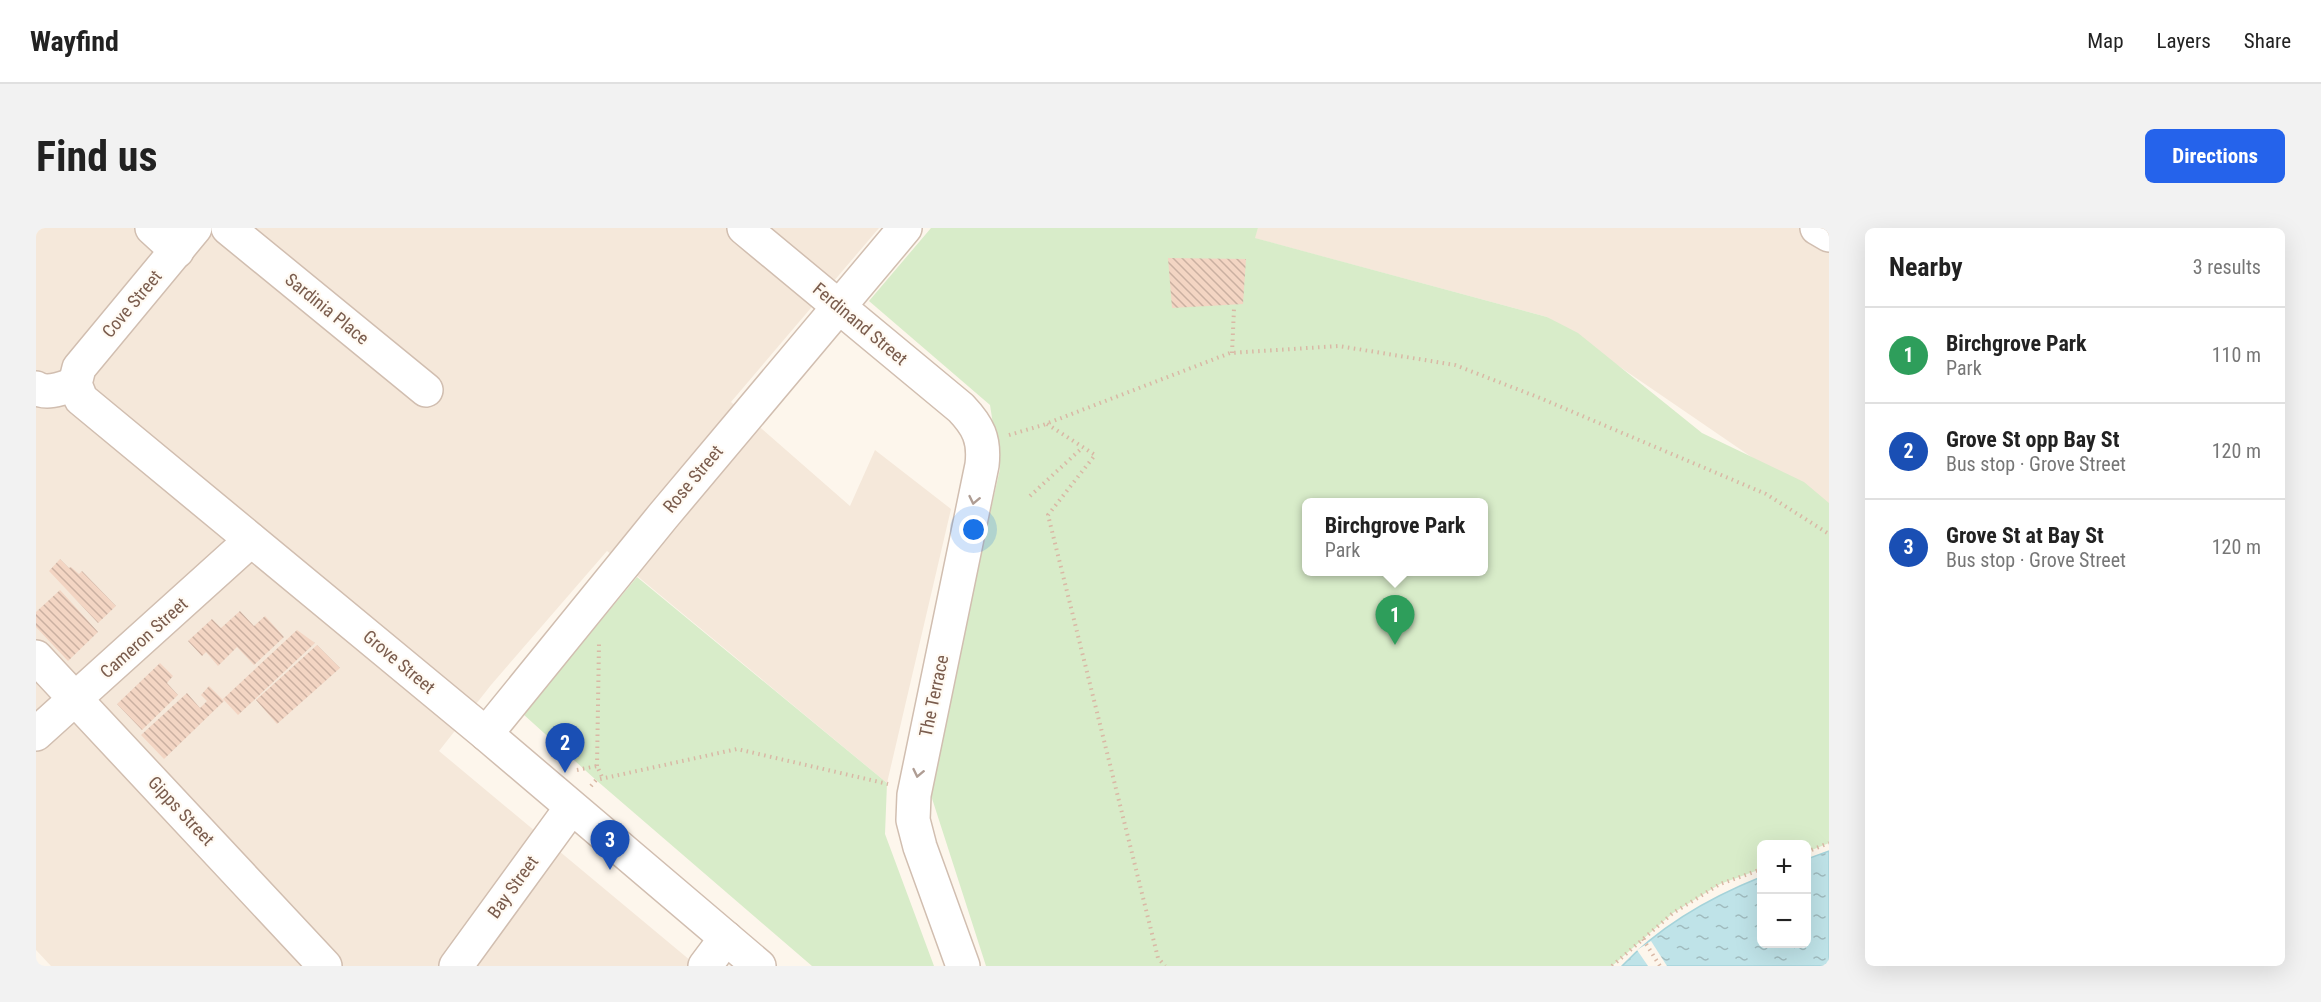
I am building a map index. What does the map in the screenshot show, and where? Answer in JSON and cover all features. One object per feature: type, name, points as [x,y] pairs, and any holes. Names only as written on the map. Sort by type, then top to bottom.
[{"type":"street","points":[[152,228],[186,239]]},
{"type":"street","name":"Sardinia Place","points":[[228,228],[426,390]]},
{"type":"street","name":"Ferdinand Street","points":[[744,228],[961,408],[979,433]]},
{"type":"street","name":"Rose Street","points":[[486,734],[663,516],[904,228]]},
{"type":"street","points":[[1817,228],[1829,235]]},
{"type":"street","name":"Cove Street","points":[[75,384],[79,368],[186,239]]},
{"type":"street","points":[[36,388],[40,391],[57,390],[75,384]]},
{"type":"street","name":"Grove Street","points":[[75,384],[81,399],[87,405],[486,734],[759,966]]},
{"type":"street","name":"The Terrace","points":[[963,966],[920,847],[913,820],[914,795],[981,465],[979,433]]},
{"type":"street","name":"Cameron Street","points":[[36,734],[251,540]]},
{"type":"street","name":"Gipps Street","points":[[36,657],[325,966]]},
{"type":"street","name":"Bay Street","points":[[456,966],[571,808]]},
{"type":"street","points":[[705,966],[726,938]]},
{"type":"path","points":[[1232,353],[1234,309]]},
{"type":"path","points":[[979,433],[1047,424],[1232,353],[1339,346],[1455,365],[1540,398],[1766,494],[1829,534]]},
{"type":"path","points":[[1047,424],[1095,455],[1048,515],[1158,958],[1165,966]]},
{"type":"path","points":[[1030,496],[1082,448]]},
{"type":"path","points":[[599,637],[597,766],[603,779]]},
{"type":"path","points":[[571,808],[596,780],[737,749],[887,783],[914,795]]},
{"type":"path","points":[[577,770],[597,766]]},
{"type":"path","points":[[1811,850],[1829,843]]},
{"type":"path","points":[[1612,966],[1673,913],[1720,884],[1757,870]]},
{"type":"path","points":[[1642,939],[1660,966]]},
{"type":"shaded area","points":[[36,228],[879,228],[731,402],[850,506],[875,450],[951,509],[887,783],[607,551],[491,685],[439,751],[697,966],[51,966],[36,950]]},
{"type":"shaded area","points":[[1258,228],[1829,228],[1829,510],[1547,317],[1254,238]]},
{"type":"green space","points":[[931,228],[1258,228],[1255,238],[1547,317],[1578,333],[1702,433],[1804,482],[1829,503],[1829,843],[1811,850],[1811,840],[1757,840],[1757,870],[1720,884],[1673,913],[1612,966],[986,966],[928,786],[1000,469],[990,405],[869,301]]},
{"type":"green space","points":[[637,577],[887,783],[885,834],[934,966],[812,966],[523,714]]},
{"type":"water","points":[[1829,851],[1829,966],[1622,966],[1653,938],[1687,914],[1757,879],[1757,948],[1811,948],[1811,858]]},
{"type":"pier","points":[[1651,941],[1667,966],[1648,966],[1637,950]]},
{"type":"building","points":[[1168,258],[1246,259],[1243,304],[1172,308]]},
{"type":"building","points":[[60,559],[79,574],[82,571],[116,606],[98,623],[49,571]]},
{"type":"building","points":[[60,590],[98,632],[68,661],[36,627],[36,612]]},
{"type":"building","points":[[240,611],[254,626],[265,616],[284,637],[254,665],[237,647],[218,666],[206,652],[202,656],[188,641],[212,619],[221,628]]},
{"type":"building","points":[[297,630],[315,643],[238,715],[223,699]]},
{"type":"building","points":[[317,645],[340,668],[277,724],[256,700]]},
{"type":"building","points":[[160,663],[173,676],[167,683],[178,695],[142,730],[117,704]]},
{"type":"building","points":[[209,686],[224,701],[164,759],[141,735],[187,693],[200,708],[207,701],[201,695]]},
{"type":"place","name":"Birchgrove Park","points":[[1395,645]]},
{"type":"place","name":"Grove St opp Bay St","points":[[565,773]]},
{"type":"place","name":"Grove St at Bay St","points":[[610,870]]}]
